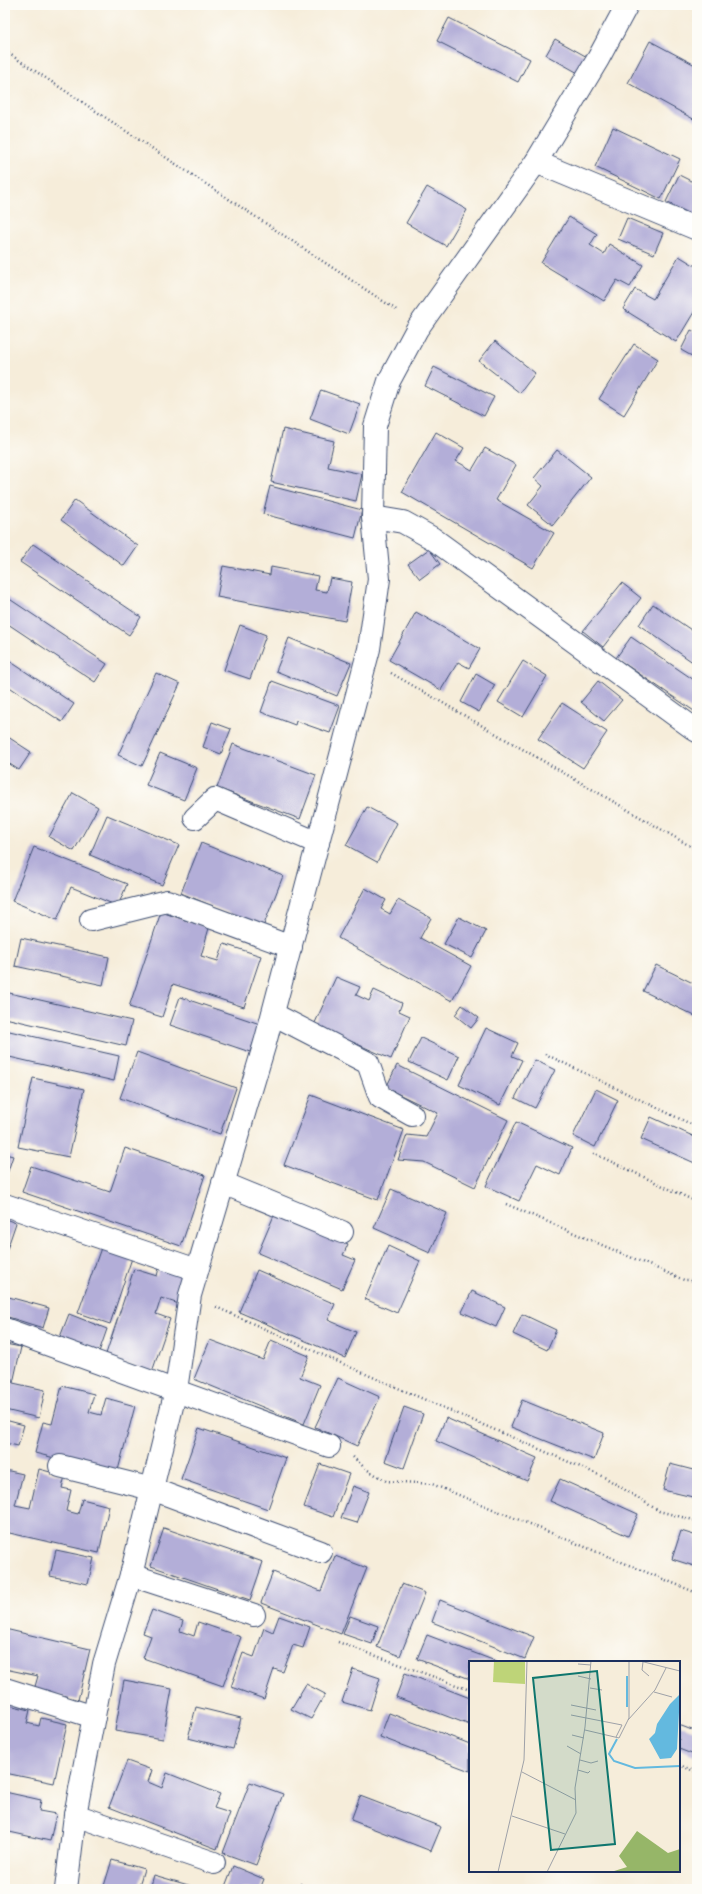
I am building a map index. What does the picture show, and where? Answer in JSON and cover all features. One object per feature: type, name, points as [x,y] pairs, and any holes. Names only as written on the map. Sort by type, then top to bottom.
[{"type":"street","points":[[66,1889],[75,1815],[104,1664],[131,1575],[176,1390],[190,1295],[273,1014],[366,659],[379,579],[373,516],[375,426],[389,381],[417,329],[536,162],[598,59],[627,5]]},
{"type":"street","points":[[536,162],[697,229]]},
{"type":"street","points":[[373,516],[403,522],[432,538],[697,732]]},
{"type":"street","points":[[195,818],[215,799],[318,843]]},
{"type":"street","points":[[91,920],[167,901],[291,947]]},
{"type":"street","points":[[273,1014],[368,1063],[380,1097],[412,1115]]},
{"type":"street","points":[[223,1183],[342,1232]]},
{"type":"street","points":[[5,1204],[197,1270]]},
{"type":"street","points":[[5,1329],[329,1446]]},
{"type":"street","points":[[60,1466],[152,1489],[321,1552]]},
{"type":"street","points":[[131,1575],[254,1615]]},
{"type":"street","points":[[5,1690],[94,1717]]},
{"type":"street","points":[[75,1815],[214,1863]]},
{"type":"path","points":[[692,5],[697,8]]},
{"type":"path","points":[[5,51],[393,306],[417,329]]},
{"type":"path","points":[[366,659],[450,706],[697,850]]},
{"type":"path","points":[[545,1054],[697,1126]]},
{"type":"path","points":[[593,1153],[697,1202]]},
{"type":"path","points":[[506,1204],[684,1280],[697,1280]]},
{"type":"path","points":[[190,1295],[361,1372],[606,1478],[659,1511],[697,1521]]},
{"type":"path","points":[[329,1446],[350,1453],[366,1469],[386,1481],[432,1484],[697,1593]]},
{"type":"path","points":[[338,1642],[469,1690]]},
{"type":"path","points":[[680,1765],[697,1772]]},
{"type":"path","points":[[300,1884],[313,1889]]},
{"type":"building","points":[[449,18],[530,59],[518,82],[437,41]]},
{"type":"building","points":[[555,39],[589,58],[580,74],[546,55]]},
{"type":"building","points":[[650,41],[697,66],[697,121],[628,83]]},
{"type":"building","points":[[613,127],[680,159],[661,199],[595,167]]},
{"type":"building","points":[[679,175],[697,184],[697,217],[666,202]]},
{"type":"building","points":[[427,187],[467,210],[446,246],[406,223]]},
{"type":"building","points":[[569,217],[597,234],[590,245],[604,254],[609,244],[643,265],[630,287],[617,280],[604,301],[541,263]]},
{"type":"building","points":[[627,218],[663,233],[654,254],[618,239]]},
{"type":"building","points":[[679,256],[697,267],[697,307],[676,342],[623,309],[635,289],[653,299]]},
{"type":"building","points":[[691,330],[697,333],[697,359],[681,350]]},
{"type":"building","points":[[495,341],[535,373],[520,393],[479,361]]},
{"type":"building","points":[[634,344],[658,359],[624,415],[599,399]]},
{"type":"building","points":[[434,367],[494,397],[484,416],[425,386]]},
{"type":"building","points":[[321,390],[360,404],[349,434],[310,419]]},
{"type":"building","points":[[283,429],[334,441],[328,467],[362,474],[356,501],[271,482]]},
{"type":"building","points":[[436,432],[464,448],[456,461],[472,470],[485,448],[516,465],[496,500],[554,533],[533,568],[402,492]]},
{"type":"building","points":[[557,450],[591,477],[553,525],[528,505],[543,486],[534,478]]},
{"type":"building","points":[[270,486],[362,510],[355,538],[263,514]]},
{"type":"building","points":[[75,500],[138,546],[124,566],[61,520]]},
{"type":"building","points":[[33,544],[141,617],[129,635],[20,562]]},
{"type":"building","points":[[429,549],[440,564],[420,579],[408,564]]},
{"type":"building","points":[[223,566],[270,575],[271,567],[318,576],[315,590],[327,592],[330,578],[352,582],[345,621],[217,597]]},
{"type":"building","points":[[622,583],[641,598],[603,647],[583,631]]},
{"type":"building","points":[[5,596],[107,664],[95,682],[5,622]]},
{"type":"building","points":[[653,604],[697,634],[697,665],[639,625]]},
{"type":"building","points":[[416,612],[480,649],[469,668],[458,662],[441,690],[389,660]]},
{"type":"building","points":[[240,625],[266,635],[250,679],[224,670]]},
{"type":"building","points":[[631,637],[697,682],[697,713],[616,658]]},
{"type":"building","points":[[289,638],[351,663],[337,696],[276,671]]},
{"type":"building","points":[[5,658],[74,704],[62,722],[5,684]]},
{"type":"building","points":[[523,661],[547,676],[523,717],[498,702]]},
{"type":"building","points":[[156,673],[180,684],[142,766],[118,755]]},
{"type":"building","points":[[476,674],[495,685],[479,712],[461,702]]},
{"type":"building","points":[[272,681],[340,706],[330,733],[296,721],[295,725],[261,712]]},
{"type":"building","points":[[598,681],[622,700],[604,721],[581,702]]},
{"type":"building","points":[[562,703],[607,732],[583,768],[538,739]]},
{"type":"building","points":[[212,722],[231,729],[221,754],[203,747]]},
{"type":"building","points":[[5,735],[31,752],[19,770],[5,761]]},
{"type":"building","points":[[233,744],[316,775],[300,819],[217,788]]},
{"type":"building","points":[[160,753],[197,768],[184,800],[146,785]]},
{"type":"building","points":[[73,793],[98,807],[74,851],[49,837]]},
{"type":"building","points":[[367,807],[397,823],[377,862],[346,845]]},
{"type":"building","points":[[107,815],[179,845],[162,885],[90,855]]},
{"type":"building","points":[[201,843],[283,876],[263,927],[181,893]]},
{"type":"building","points":[[34,847],[127,884],[118,906],[71,887],[57,920],[12,901]]},
{"type":"building","points":[[365,888],[386,900],[381,909],[390,914],[398,900],[431,918],[420,938],[471,966],[452,1001],[338,938]]},
{"type":"building","points":[[161,912],[209,928],[201,956],[218,961],[224,944],[261,956],[244,1007],[173,984],[162,1017],[129,1007]]},
{"type":"building","points":[[459,917],[486,931],[472,958],[444,944]]},
{"type":"building","points":[[21,938],[109,957],[103,985],[15,966]]},
{"type":"building","points":[[656,965],[697,985],[697,1017],[643,991]]},
{"type":"building","points":[[336,977],[360,987],[356,995],[369,1001],[374,990],[402,1003],[399,1011],[410,1016],[391,1059],[314,1025]]},
{"type":"building","points":[[5,992],[132,1021],[126,1046],[5,1018]]},
{"type":"building","points":[[180,997],[260,1024],[250,1052],[170,1025]]},
{"type":"building","points":[[462,1005],[479,1018],[471,1028],[455,1015]]},
{"type":"building","points":[[486,1028],[518,1043],[512,1056],[522,1060],[500,1105],[459,1085]]},
{"type":"building","points":[[5,1030],[119,1056],[114,1081],[5,1056]]},
{"type":"building","points":[[421,1038],[459,1056],[448,1080],[409,1062]]},
{"type":"building","points":[[137,1052],[236,1088],[220,1134],[120,1098]]},
{"type":"building","points":[[535,1060],[555,1070],[535,1108],[515,1098]]},
{"type":"building","points":[[397,1065],[508,1120],[475,1187],[424,1162],[398,1160],[407,1135],[426,1137],[438,1113],[386,1088]]},
{"type":"building","points":[[33,1078],[84,1089],[69,1157],[18,1147]]},
{"type":"building","points":[[596,1089],[618,1100],[595,1147],[573,1136]]},
{"type":"building","points":[[311,1095],[404,1130],[378,1200],[284,1165]]},
{"type":"building","points":[[651,1117],[697,1138],[697,1164],[641,1139]]},
{"type":"building","points":[[516,1122],[572,1148],[560,1175],[537,1164],[519,1201],[486,1186]]},
{"type":"building","points":[[125,1148],[205,1175],[181,1246],[22,1192],[31,1166],[110,1192]]},
{"type":"building","points":[[5,1154],[13,1156],[5,1180]]},
{"type":"building","points":[[391,1189],[447,1213],[430,1253],[374,1228]]},
{"type":"building","points":[[275,1213],[348,1244],[343,1255],[355,1260],[342,1289],[258,1253]]},
{"type":"building","points":[[5,1219],[16,1223],[5,1255]]},
{"type":"building","points":[[102,1245],[133,1255],[110,1324],[78,1313]]},
{"type":"building","points":[[388,1246],[420,1261],[397,1313],[365,1299]]},
{"type":"building","points":[[160,1264],[189,1274],[179,1304],[161,1298],[156,1314],[170,1319],[152,1372],[105,1357],[134,1269],[157,1276]]},
{"type":"building","points":[[257,1270],[335,1304],[328,1320],[356,1332],[345,1358],[239,1312]]},
{"type":"building","points":[[472,1291],[505,1307],[496,1327],[462,1312]]},
{"type":"building","points":[[5,1296],[49,1308],[43,1328],[5,1316]]},
{"type":"building","points":[[69,1314],[107,1329],[99,1352],[60,1337]]},
{"type":"building","points":[[522,1314],[556,1330],[547,1350],[513,1334]]},
{"type":"building","points":[[210,1340],[263,1360],[271,1340],[309,1356],[300,1377],[320,1385],[304,1424],[194,1379]]},
{"type":"building","points":[[5,1344],[21,1347],[13,1383],[45,1390],[39,1418],[5,1410]]},
{"type":"building","points":[[338,1378],[380,1397],[357,1446],[315,1427]]},
{"type":"building","points":[[62,1386],[94,1394],[89,1412],[101,1415],[106,1398],[135,1406],[117,1474],[35,1453],[43,1422],[52,1424]]},
{"type":"building","points":[[522,1400],[604,1433],[594,1460],[511,1427]]},
{"type":"building","points":[[404,1407],[423,1414],[404,1468],[385,1461]]},
{"type":"building","points":[[446,1418],[537,1458],[527,1481],[436,1441]]},
{"type":"building","points":[[5,1420],[24,1425],[18,1446],[5,1443]]},
{"type":"building","points":[[199,1428],[286,1458],[268,1509],[181,1479]]},
{"type":"building","points":[[320,1464],[349,1474],[333,1517],[304,1507]]},
{"type":"building","points":[[670,1464],[697,1471],[697,1498],[663,1490]]},
{"type":"building","points":[[39,1469],[65,1476],[62,1488],[71,1490],[66,1511],[78,1514],[82,1499],[109,1506],[99,1553],[5,1532],[5,1470],[23,1474],[15,1505],[30,1508]]},
{"type":"building","points":[[560,1479],[638,1514],[628,1536],[550,1501]]},
{"type":"building","points":[[353,1486],[369,1492],[357,1523],[341,1518]]},
{"type":"building","points":[[164,1528],[263,1562],[250,1600],[151,1566]]},
{"type":"building","points":[[681,1531],[697,1536],[697,1567],[672,1559]]},
{"type":"building","points":[[56,1550],[94,1558],[88,1584],[50,1576]]},
{"type":"building","points":[[335,1556],[367,1568],[341,1634],[261,1603],[273,1572],[321,1591]]},
{"type":"building","points":[[402,1584],[425,1593],[400,1656],[377,1647]]},
{"type":"building","points":[[440,1600],[534,1637],[525,1659],[432,1622]]},
{"type":"building","points":[[152,1610],[183,1621],[180,1631],[194,1636],[198,1622],[241,1637],[223,1686],[143,1658],[151,1636],[143,1633]]},
{"type":"building","points":[[279,1616],[310,1627],[303,1648],[293,1645],[283,1672],[274,1669],[264,1699],[231,1687],[243,1653],[254,1657],[264,1628],[273,1632]]},
{"type":"building","points":[[350,1616],[378,1626],[372,1644],[343,1634]]},
{"type":"building","points":[[5,1629],[90,1649],[78,1700],[34,1690],[38,1676],[5,1669]]},
{"type":"building","points":[[427,1635],[495,1661],[469,1661],[469,1679],[417,1659]]},
{"type":"building","points":[[353,1669],[380,1678],[370,1710],[342,1702]]},
{"type":"building","points":[[405,1673],[469,1698],[469,1725],[396,1697]]},
{"type":"building","points":[[124,1680],[172,1689],[163,1739],[115,1731]]},
{"type":"building","points":[[306,1684],[325,1694],[311,1719],[291,1709]]},
{"type":"building","points":[[5,1704],[30,1710],[27,1723],[39,1726],[41,1718],[67,1724],[54,1783],[5,1773]]},
{"type":"building","points":[[196,1707],[241,1718],[233,1749],[188,1738]]},
{"type":"building","points":[[389,1713],[469,1744],[469,1771],[380,1737]]},
{"type":"building","points":[[680,1725],[697,1732],[697,1756],[680,1749]]},
{"type":"building","points":[[127,1761],[152,1770],[148,1782],[162,1788],[167,1773],[220,1794],[214,1808],[230,1813],[217,1849],[109,1807]]},
{"type":"building","points":[[250,1782],[283,1794],[256,1865],[223,1853]]},
{"type":"building","points":[[5,1792],[41,1800],[39,1811],[56,1814],[50,1841],[5,1831]]},
{"type":"building","points":[[360,1796],[441,1827],[431,1851],[351,1820]]},
{"type":"building","points":[[112,1860],[144,1869],[138,1889],[103,1889]]},
{"type":"building","points":[[233,1866],[264,1879],[260,1889],[224,1889]]},
{"type":"building","points":[[154,1875],[202,1889],[150,1889]]}]
